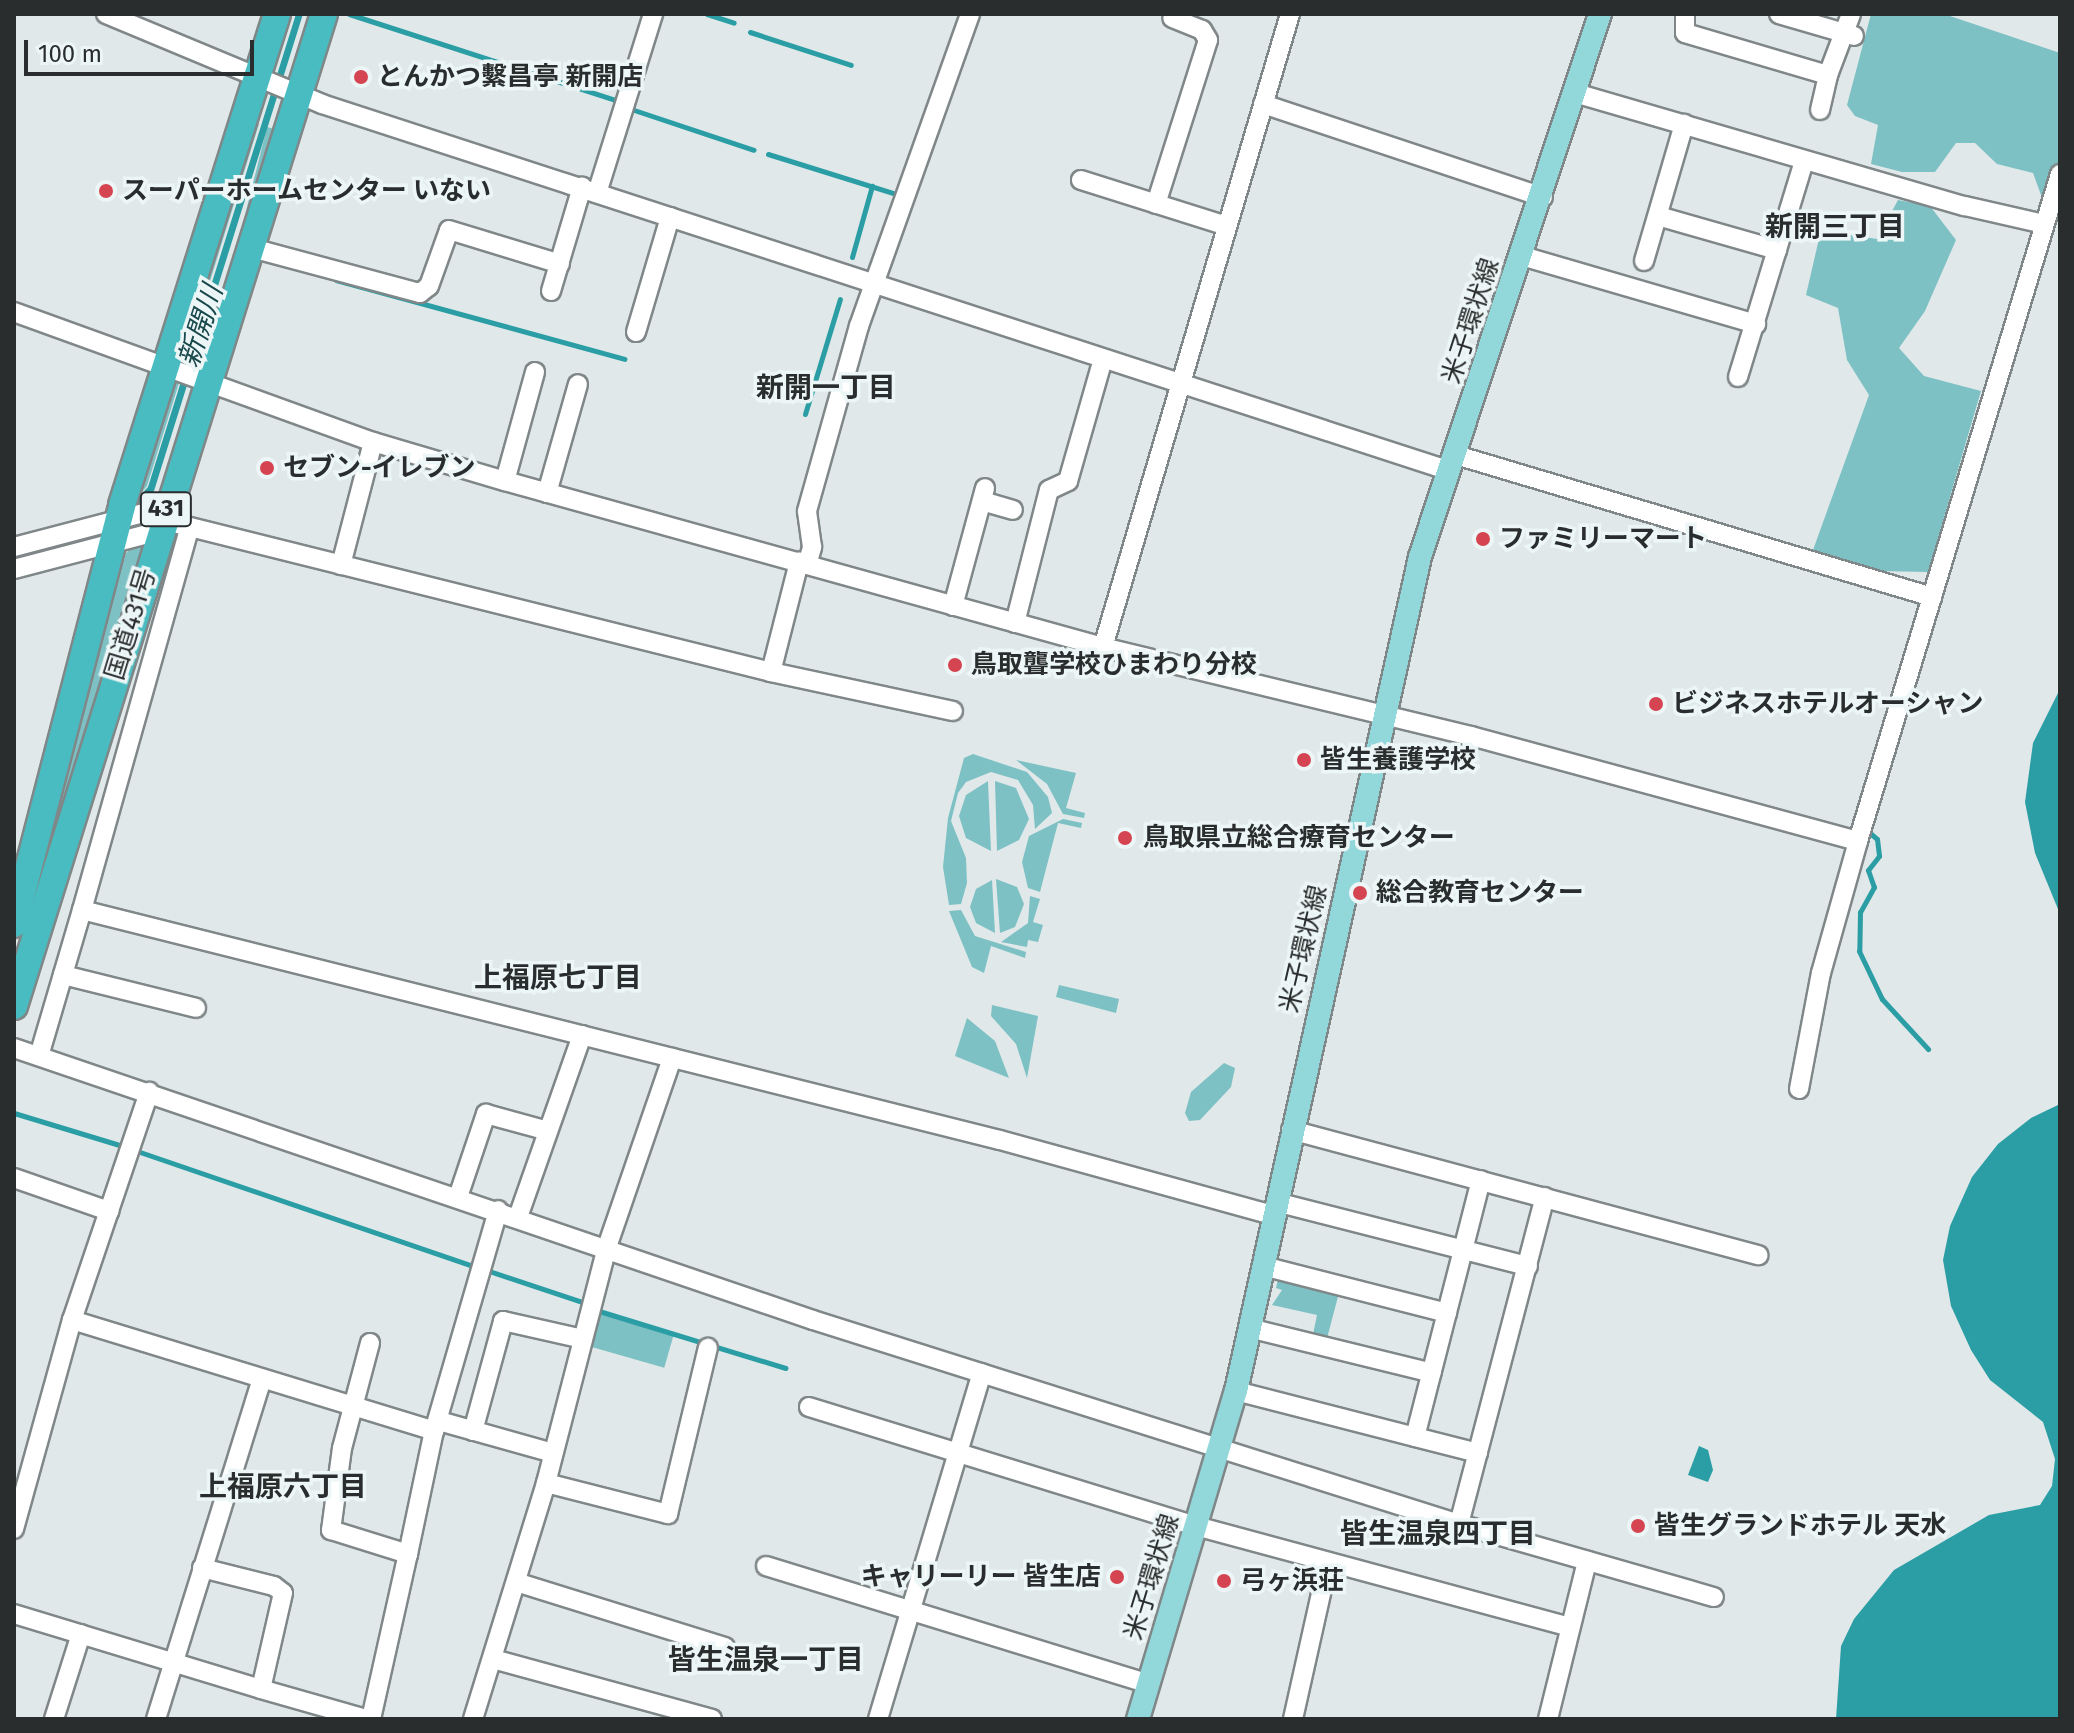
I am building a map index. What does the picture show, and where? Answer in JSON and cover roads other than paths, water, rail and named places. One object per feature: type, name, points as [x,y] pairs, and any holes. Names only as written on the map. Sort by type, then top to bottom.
[{"type":"highway","name":"国道431号","points":[[14,1006],[137,521],[166,364],[260,77],[277,14]]},
{"type":"highway","name":"国道431号","points":[[14,924],[137,521],[205,379],[248,247],[292,90],[324,14]]},
{"type":"main road","name":"米子環状線","points":[[1138,1719],[1236,1391],[1291,1130],[1420,557],[1543,197],[1600,14]]},
{"type":"street","points":[[106,14],[145,21],[292,90],[1180,384],[1932,597]]},
{"type":"street","points":[[551,291],[653,14]]},
{"type":"street","points":[[771,672],[803,564],[812,547],[807,511],[874,285],[970,14]]},
{"type":"street","points":[[1103,647],[1290,14]]},
{"type":"street","points":[[1685,14],[1685,33],[1828,75]]},
{"type":"street","points":[[1779,14],[1850,35]]},
{"type":"street","points":[[1820,110],[1828,75],[1850,35],[1851,14]]},
{"type":"street","points":[[1156,204],[1208,40],[1202,30],[1169,15]]},
{"type":"street","points":[[1575,93],[1804,161],[2044,224]]},
{"type":"street","points":[[1263,104],[1543,197]]},
{"type":"street","points":[[1644,261],[1684,124]]},
{"type":"street","points":[[1738,377],[1804,161]]},
{"type":"street","points":[[1799,1089],[1821,973],[1858,841],[2060,174]]},
{"type":"street","points":[[1081,180],[1227,226]]},
{"type":"street","points":[[1658,216],[1777,250]]},
{"type":"street","points":[[636,332],[670,217]]},
{"type":"street","points":[[248,247],[420,293],[429,286],[449,230],[560,264]]},
{"type":"street","points":[[1522,256],[1756,324]]},
{"type":"street","points":[[14,312],[166,364],[373,442],[505,481],[1103,647],[1858,841]]},
{"type":"street","points":[[1015,623],[1048,493],[1068,481],[1103,359]]},
{"type":"street","points":[[505,481],[535,372]]},
{"type":"street","points":[[547,493],[578,384]]},
{"type":"street","points":[[341,565],[373,442]]},
{"type":"street","points":[[953,606],[984,494],[1013,510]]},
{"type":"street","points":[[14,569],[137,521]]},
{"type":"street","points":[[14,547],[85,527],[137,521],[189,529],[771,672],[953,711]]},
{"type":"street","points":[[39,1056],[189,529]]},
{"type":"street","points":[[82,910],[1274,1208],[1528,1266]]},
{"type":"street","points":[[63,975],[196,1008]]},
{"type":"street","points":[[518,1217],[582,1035]]},
{"type":"street","points":[[14,1048],[1220,1451],[1714,1597]]},
{"type":"street","points":[[473,1719],[546,1483],[607,1247],[672,1058]]},
{"type":"street","points":[[14,1529],[72,1320],[149,1092]]},
{"type":"street","points":[[458,1197],[486,1114],[548,1131]]},
{"type":"street","points":[[1291,1130],[1759,1255]]},
{"type":"street","points":[[14,1178],[109,1211]]},
{"type":"street","points":[[1415,1437],[1481,1180]]},
{"type":"street","points":[[1459,1524],[1545,1197]]},
{"type":"street","points":[[14,1614],[369,1719],[436,1426],[498,1210]]},
{"type":"street","points":[[1263,1266],[1447,1313]]},
{"type":"street","points":[[72,1320],[352,1407],[473,1431],[553,1453]]},
{"type":"street","points":[[473,1431],[503,1321],[583,1339]]},
{"type":"street","points":[[1249,1328],[1432,1373]]},
{"type":"street","points":[[370,1343],[352,1407],[329,1527],[408,1554]]},
{"type":"street","points":[[546,1483],[668,1514],[708,1348]]},
{"type":"street","points":[[878,1719],[982,1373]]},
{"type":"street","points":[[156,1719],[262,1379]]},
{"type":"street","points":[[1236,1391],[1478,1453]]},
{"type":"street","points":[[809,1407],[1196,1526],[1570,1627]]},
{"type":"street","points":[[1548,1719],[1587,1561]]},
{"type":"street","points":[[1293,1719],[1328,1563]]},
{"type":"street","points":[[766,1566],[1149,1684]]},
{"type":"street","points":[[202,1568],[283,1593],[284,1604],[261,1689]]},
{"type":"street","points":[[516,1582],[725,1647]]},
{"type":"street","points":[[54,1719],[81,1634]]},
{"type":"street","points":[[493,1659],[712,1719]]},
{"type":"water","name":"新開川","points":[[296,14],[303,14],[154,491],[139,510],[87,541],[14,561],[14,553],[134,502],[148,487]]},
{"type":"water","points":[[2060,689],[2060,914],[2035,853],[2025,802],[2033,743]]},
{"type":"water","points":[[2060,1104],[2060,1719],[1836,1719],[1841,1646],[1854,1619],[1894,1570],[1989,1515],[2040,1505],[2052,1486],[2055,1459],[2043,1422],[1990,1380],[1971,1350],[1951,1306],[1943,1260],[1950,1226],[1972,1177],[1998,1144],[2031,1118]]},
{"type":"water","points":[[1699,1446],[1708,1450],[1713,1470],[1708,1482],[1688,1475]]},
{"type":"waterway","points":[[349,14],[621,102]]},
{"type":"waterway","points":[[707,14],[734,23]]},
{"type":"waterway","points":[[750,32],[851,65]]},
{"type":"waterway","points":[[634,110],[754,150]]},
{"type":"waterway","points":[[768,154],[900,195]]},
{"type":"waterway","points":[[852,257],[872,186]]},
{"type":"waterway","points":[[336,280],[624,359]]},
{"type":"waterway","points":[[805,414],[840,299]]},
{"type":"waterway","points":[[1870,833],[1877,839],[1879,856],[1868,870],[1874,887],[1860,912],[1859,951],[1882,999],[1928,1049]]},
{"type":"waterway","points":[[14,1113],[126,1147]]},
{"type":"waterway","points":[[137,1151],[475,1267]]},
{"type":"waterway","points":[[489,1271],[585,1303]]},
{"type":"waterway","points":[[599,1311],[785,1368]]},
{"type":"place","name":"とんかつ繫昌亭 新開店","points":[[361,77]]},
{"type":"place","name":"スーパーホームセンター いない","points":[[106,191]]},
{"type":"place","name":"セブン-イレブン","points":[[267,468]]},
{"type":"place","name":"ファミリーマート","points":[[1483,539]]},
{"type":"place","name":"鳥取聾学校ひまわり分校","points":[[955,665]]},
{"type":"place","name":"ビジネスホテルオーシャン","points":[[1656,704]]},
{"type":"place","name":"皆生養護学校","points":[[1304,760]]},
{"type":"place","name":"鳥取県立総合療育センター","points":[[1125,838]]},
{"type":"place","name":"総合教育センター","points":[[1360,893]]},
{"type":"place","name":"皆生グランドホテル 天水","points":[[1638,1526]]},
{"type":"place","name":"キャリーリー 皆生店","points":[[1117,1577]]},
{"type":"place","name":"弓ヶ浜荘","points":[[1224,1581]]},
{"type":"district","name":"新開三丁目","points":[[1835,227]]},
{"type":"district","name":"新開一丁目","points":[[826,388]]},
{"type":"district","name":"上福原七丁目","points":[[558,978]]},
{"type":"district","name":"上福原六丁目","points":[[283,1487]]},
{"type":"district","name":"皆生温泉四丁目","points":[[1438,1534]]},
{"type":"district","name":"皆生温泉一丁目","points":[[766,1660]]}]
